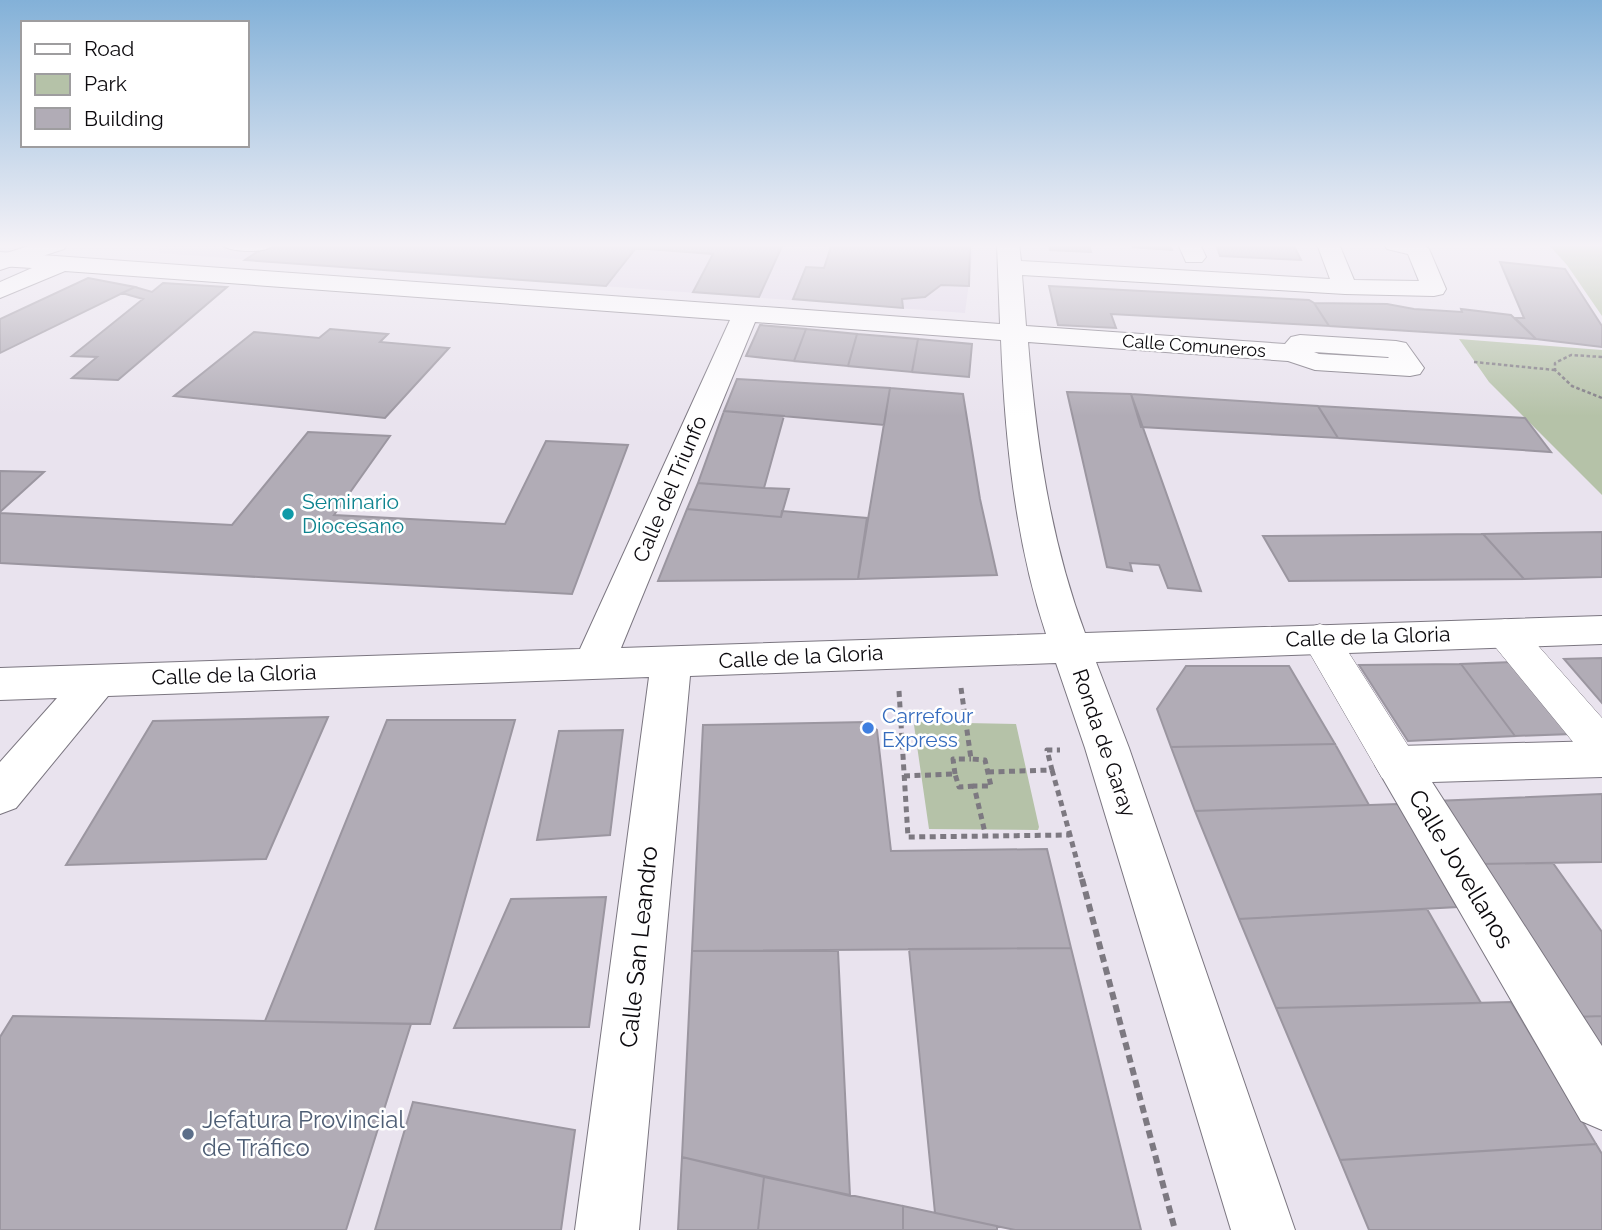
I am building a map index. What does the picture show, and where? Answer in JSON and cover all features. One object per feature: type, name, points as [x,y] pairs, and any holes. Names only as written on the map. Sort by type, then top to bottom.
[{"type":"street","name":"Calle Comuneros","points":[[578,301],[1292,353]]},
{"type":"street","name":"Ronda de Garay","points":[[1011,301],[1016,400],[1024,459],[1055,603],[1107,748],[1263,1230]]},
{"type":"street","name":"Calle del Triunfo","points":[[594,664],[745,314]]},
{"type":"street","name":"Calle de la Gloria","points":[[0,684],[1602,629]]},
{"type":"street","points":[[1505,633],[1602,747]]},
{"type":"street","name":"Calle Jovellanos","points":[[1320,638],[1602,1100]]},
{"type":"street","name":"Calle San Leandro","points":[[607,1230],[671,663]]},
{"type":"street","points":[[0,794],[97,679]]},
{"type":"street","points":[[1397,765],[1602,759]]},
{"type":"path","points":[[1555,370],[1555,363],[1560,358],[1571,355],[1602,357]]},
{"type":"path","points":[[1475,362],[1555,370],[1572,386],[1602,398]]},
{"type":"path","points":[[959,650],[962,708],[971,759]]},
{"type":"path","points":[[897,653],[908,837],[1070,835]]},
{"type":"path","points":[[1107,748],[1047,750],[1175,1230]]},
{"type":"path","points":[[953,759],[985,760],[988,772],[991,786],[959,787],[953,759]]},
{"type":"path","points":[[988,772],[1052,770]]},
{"type":"path","points":[[904,776],[956,774]]},
{"type":"path","points":[[974,786],[986,837]]},
{"type":"shaded area","points":[[809,301],[967,301],[965,313]]},
{"type":"green space","points":[[1592,301],[1602,301],[1602,316]]},
{"type":"green space","points":[[1459,339],[1602,350],[1602,495],[1489,382]]},
{"type":"green space","points":[[917,722],[1016,724],[1038,830],[929,829],[914,725]]},
{"type":"building","points":[[38,301],[106,301],[0,353],[0,319]]},
{"type":"building","points":[[140,301],[210,301],[118,380],[72,378],[97,357],[72,356]]},
{"type":"building","points":[[822,301],[902,301],[903,308]]},
{"type":"building","points":[[1053,301],[1311,301],[1329,326],[1111,314],[1116,328],[1058,325]]},
{"type":"building","points":[[1517,301],[1586,301],[1602,326],[1602,347],[1536,339],[1515,318],[1524,318]]},
{"type":"building","points":[[1314,303],[1387,304],[1414,309],[1462,312],[1461,309],[1511,315],[1536,339],[1329,326]]},
{"type":"building","points":[[760,325],[806,329],[794,361],[746,356]]},
{"type":"building","points":[[330,329],[388,334],[380,342],[449,348],[385,418],[174,396],[254,332],[319,338]]},
{"type":"building","points":[[806,329],[857,334],[848,366],[794,361]]},
{"type":"building","points":[[857,334],[918,339],[912,372],[848,366]]},
{"type":"building","points":[[918,339],[972,344],[969,377],[912,372]]},
{"type":"building","points":[[737,379],[890,388],[884,425],[724,411]]},
{"type":"building","points":[[890,388],[963,394],[980,499],[997,575],[858,579]]},
{"type":"building","points":[[1067,392],[1131,394],[1201,591],[1168,588],[1159,565],[1130,563],[1132,571],[1107,567]]},
{"type":"building","points":[[1131,394],[1318,406],[1338,438],[1141,427]]},
{"type":"building","points":[[1318,406],[1525,418],[1551,452],[1338,438]]},
{"type":"building","points":[[724,411],[784,416],[764,488],[698,483]]},
{"type":"building","name":"Seminario Diocesano","points":[[308,432],[390,436],[334,515],[505,524],[546,441],[628,445],[572,594],[0,563],[0,513],[232,525]]},
{"type":"building","points":[[0,471],[44,472],[0,512]]},
{"type":"building","points":[[698,483],[789,489],[781,517],[687,509]]},
{"type":"building","points":[[687,509],[781,517],[782,511],[867,518],[858,579],[658,581]]},
{"type":"building","points":[[1602,532],[1602,577],[1524,579],[1483,534]]},
{"type":"building","points":[[1483,534],[1524,579],[1289,581],[1263,536]]},
{"type":"building","points":[[1602,658],[1602,703],[1564,659]]},
{"type":"building","points":[[1513,662],[1571,734],[1515,736],[1461,664]]},
{"type":"building","points":[[1461,664],[1515,736],[1408,741],[1359,665]]},
{"type":"building","points":[[1186,666],[1289,666],[1335,744],[1171,747],[1157,709]]},
{"type":"building","points":[[328,717],[266,859],[66,865],[153,721]]},
{"type":"building","points":[[387,720],[515,720],[430,1024],[265,1021]]},
{"type":"building","points":[[867,722],[877,730],[891,851],[1047,849],[1071,948],[692,951],[703,725]]},
{"type":"building","points":[[623,730],[610,835],[537,840],[559,731]]},
{"type":"building","points":[[1335,744],[1369,805],[1195,811],[1171,747]]},
{"type":"building","points":[[1602,794],[1602,862],[1476,864],[1435,801]]},
{"type":"building","points":[[1398,804],[1457,907],[1239,919],[1195,811]]},
{"type":"building","points":[[1553,863],[1602,932],[1602,1016],[1575,1017],[1476,864]]},
{"type":"building","points":[[606,897],[589,1027],[454,1028],[511,899]]},
{"type":"building","points":[[1427,909],[1481,1003],[1276,1008],[1239,919]]},
{"type":"building","points":[[1071,948],[1141,1230],[1015,1230],[935,1213],[909,949]]},
{"type":"building","points":[[692,951],[838,951],[850,1196],[682,1157]]},
{"type":"building","points":[[1511,1002],[1596,1144],[1340,1160],[1276,1008]]},
{"type":"building","name":"Jefatura Provincial de Tráfico","points":[[13,1016],[411,1024],[346,1230],[0,1230],[0,1037]]},
{"type":"building","points":[[1602,1016],[1602,1060],[1575,1017]]},
{"type":"building","points":[[413,1102],[575,1130],[561,1230],[375,1230]]},
{"type":"building","points":[[1596,1144],[1602,1154],[1602,1230],[1369,1230],[1340,1160]]},
{"type":"building","points":[[682,1157],[764,1177],[758,1230],[678,1230]]},
{"type":"building","points":[[764,1177],[903,1206],[903,1230],[758,1230]]},
{"type":"building","points":[[903,1206],[997,1226],[997,1230],[903,1230]]},
{"type":"place","name":"Seminario Diocesano","points":[[288,514]]},
{"type":"place","name":"Carrefour Express","points":[[868,728]]},
{"type":"place","name":"Jefatura Provincial de Tráfico","points":[[188,1134]]}]
